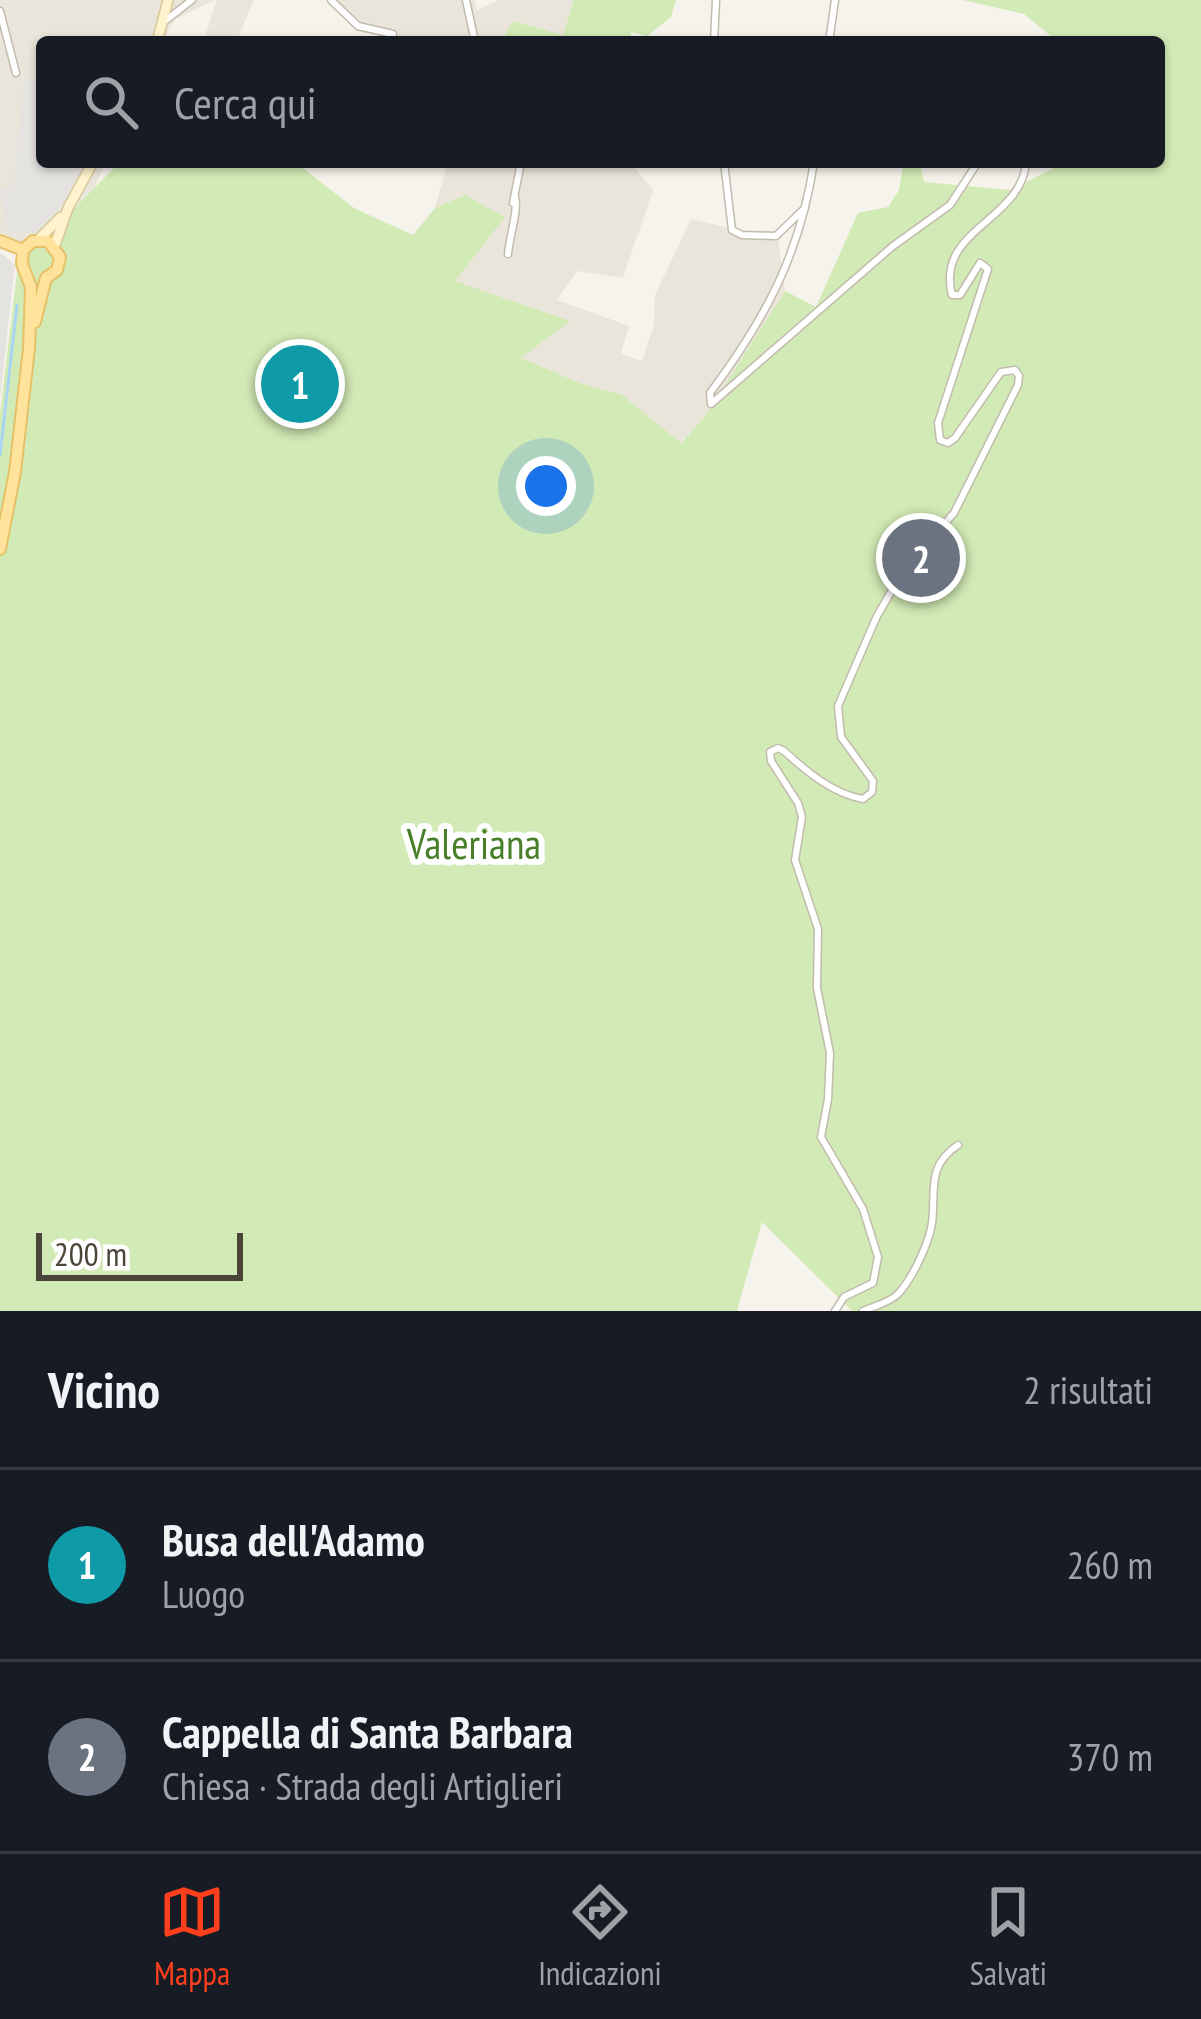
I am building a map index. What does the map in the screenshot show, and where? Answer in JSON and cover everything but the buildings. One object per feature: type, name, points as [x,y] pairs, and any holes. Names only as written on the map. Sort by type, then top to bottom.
[{"type":"main road","points":[[160,36],[170,1]]},
{"type":"main road","points":[[28,348],[46,278],[60,264],[55,245],[90,168]]},
{"type":"main road","points":[[23,250],[68,208]]},
{"type":"main road","points":[[39,239],[55,245]]},
{"type":"main road","points":[[0,241],[23,250]]},
{"type":"main road","points":[[0,549],[28,348],[29,275],[22,263],[23,250]]},
{"type":"main road","points":[[29,275],[46,278]]},
{"type":"street","points":[[165,21],[192,0]]},
{"type":"street","points":[[332,0],[358,26],[393,34]]},
{"type":"street","points":[[466,0],[474,36]]},
{"type":"street","points":[[714,36],[716,0]]},
{"type":"street","points":[[830,36],[835,0]]},
{"type":"street","points":[[170,1],[180,9]]},
{"type":"street","points":[[0,11],[16,73]]},
{"type":"street","points":[[510,249],[520,168]]},
{"type":"street","points":[[725,168],[732,230],[776,236],[808,205]]},
{"type":"street","points":[[813,168],[808,205],[787,272],[710,393],[712,404],[878,259],[950,205],[974,168]]},
{"type":"street","points":[[835,1311],[844,1298],[873,1283],[878,1257],[863,1209],[821,1137],[830,1053],[817,988],[818,928],[795,860],[802,817],[770,752],[778,748],[843,793],[859,799],[870,794],[873,781],[841,737],[838,706],[877,616],[904,568],[954,513],[1018,385],[1015,370],[1001,372],[955,438],[940,440],[938,422],[988,269],[980,263],[960,295],[952,295],[958,251],[975,227],[995,218],[1008,204],[1025,168]]},
{"type":"street","points":[[862,1311],[897,1294],[909,1277],[932,1223],[938,1161],[958,1145]]},
{"type":"shaded area","points":[[0,0],[215,0],[174,20],[166,36],[36,36],[36,168],[103,168],[95,186],[29,253],[0,233]]},
{"type":"shaded area","points":[[217,0],[254,0],[239,36],[205,36]]},
{"type":"shaded area","points":[[327,0],[474,0],[477,10],[499,0],[574,0],[564,35],[513,22],[505,36],[381,36],[356,31]]},
{"type":"shaded area","points":[[36,76],[36,168],[82,168],[63,204],[36,232],[8,234],[0,189],[13,189],[24,82]]},
{"type":"shaded area","points":[[446,168],[635,168],[653,190],[623,278],[577,271],[557,300],[629,326],[621,354],[642,361],[654,325],[655,295],[691,219],[756,234],[777,232],[785,291],[705,416],[680,443],[622,395],[520,358],[569,322],[454,281],[465,195],[435,208]]},
{"type":"shaded area","points":[[0,252],[15,265],[0,399]]},
{"type":"green space","points":[[574,0],[676,0],[671,17],[647,36],[631,32],[631,36],[504,36],[513,21],[563,35]]},
{"type":"green space","name":"Valeriana","points":[[963,0],[1201,0],[1201,1311],[852,1311],[762,1222],[737,1311],[0,1311],[0,413],[18,264],[114,168],[303,168],[354,208],[413,235],[435,208],[465,195],[505,217],[455,281],[570,321],[521,358],[622,395],[681,443],[705,416],[785,291],[816,307],[858,213],[888,207],[899,190],[903,168],[920,168],[924,182],[1010,190],[1054,168],[1165,168],[1165,36],[1051,36],[1024,14]]},
{"type":"waterway","points":[[0,455],[17,305]]},
{"type":"place","name":"Busa dell'Adamo","points":[[300,384]]},
{"type":"place","name":"Cappella di Santa Barbara","points":[[921,558]]}]
